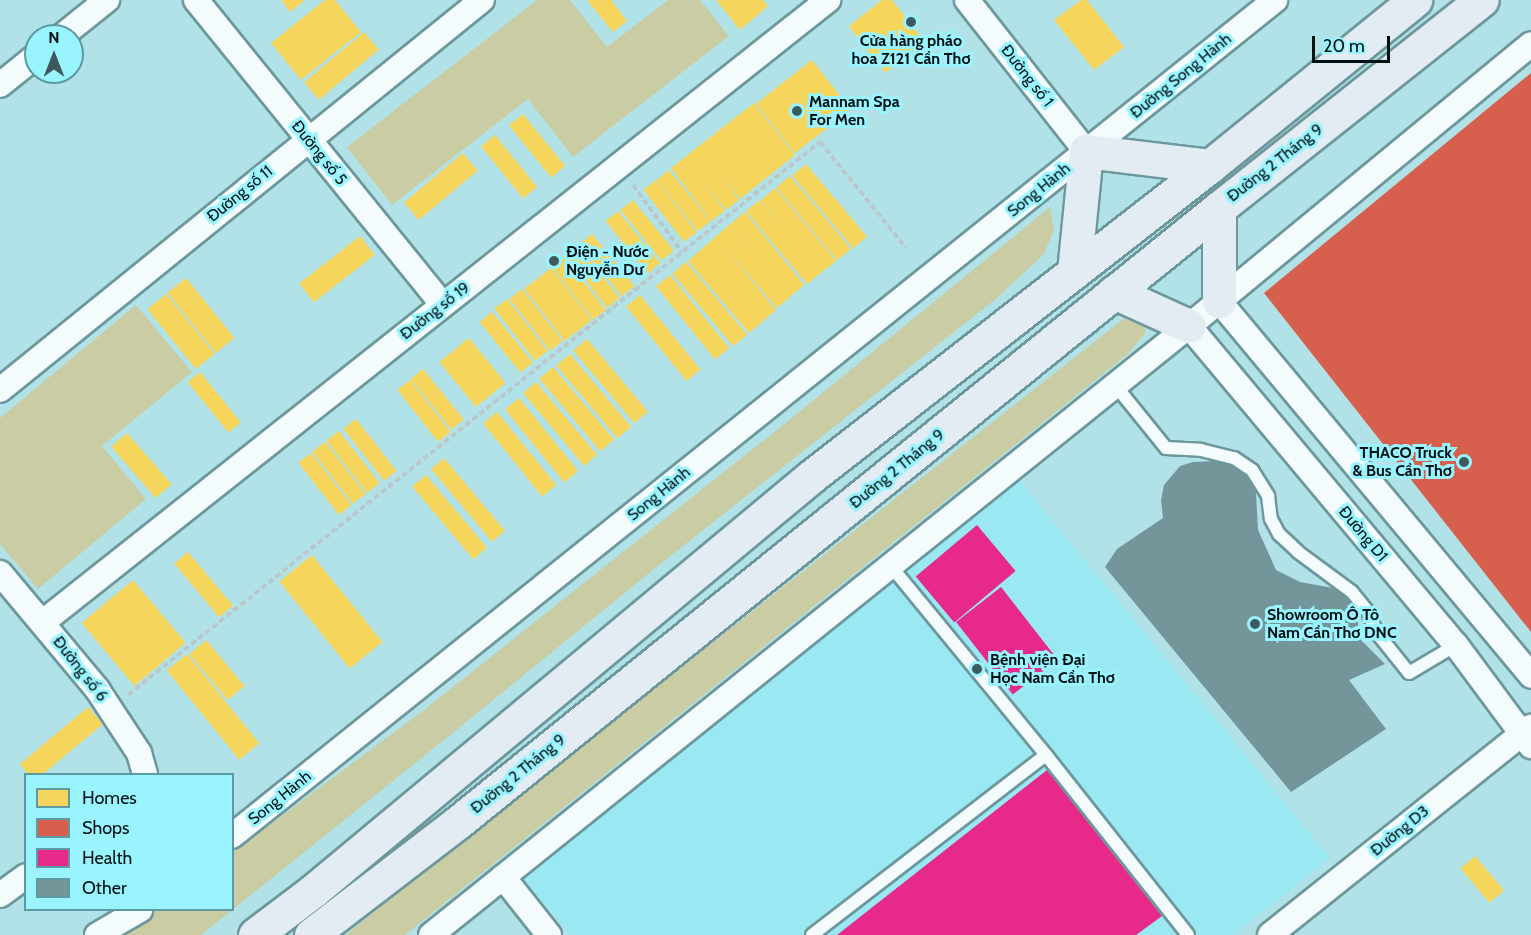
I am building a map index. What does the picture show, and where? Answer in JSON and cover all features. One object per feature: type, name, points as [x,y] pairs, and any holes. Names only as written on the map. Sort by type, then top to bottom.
[{"type":"highway","points":[[255,935],[313,891],[812,476],[1210,166],[1415,0]]},
{"type":"highway","name":"Đường 2 Tháng 9","points":[[311,935],[512,779],[1114,292],[1481,0]]},
{"type":"highway","points":[[1074,272],[1086,151],[1210,166]]},
{"type":"highway","points":[[1219,208],[1219,301]]},
{"type":"highway","points":[[1114,292],[1188,326]]},
{"type":"street","points":[[77,24],[107,0]]},
{"type":"street","name":"Đường số 5","points":[[196,0],[443,305]]},
{"type":"street","name":"Đường số 11","points":[[0,390],[482,0]]},
{"type":"street","name":"Đường số 19","points":[[43,622],[828,0]]},
{"type":"street","name":"Đường số 1","points":[[967,0],[1086,151]]},
{"type":"street","name":"Đường Song Hành","points":[[1086,151],[1275,0]]},
{"type":"street","points":[[430,935],[1115,386],[1531,44]]},
{"type":"street","points":[[0,85],[24,66]]},
{"type":"street","name":"Song Hành","points":[[234,834],[1086,151]]},
{"type":"street","points":[[1219,301],[1531,676]]},
{"type":"street","name":"Đường D1","points":[[1188,326],[1456,645],[1528,736]]},
{"type":"street","name":"Đường số 6","points":[[0,573],[43,622],[123,726],[139,753],[145,773]]},
{"type":"street","name":"Đường D3","points":[[1270,935],[1528,736]]},
{"type":"street","points":[[0,895],[24,877]]},
{"type":"street","points":[[503,877],[549,935]]},
{"type":"street","points":[[97,935],[137,911]]},
{"type":"lane","points":[[1115,386],[1166,448],[1202,450],[1234,458],[1252,470],[1268,496],[1271,519],[1279,534],[1298,552],[1352,592],[1368,612],[1377,633],[1408,673],[1456,645]]},
{"type":"lane","points":[[890,565],[1046,755],[1188,935]]},
{"type":"lane","points":[[812,935],[1046,755]]},
{"type":"path","points":[[121,701],[820,142],[906,248]]},
{"type":"path","points":[[631,183],[682,252]]},
{"type":"shaded area","name":"Bệnh viện Đại Học Nam Cần Thơ","points":[[1018,479],[1330,858],[1234,935],[570,935],[522,876]]},
{"type":"green space","points":[[537,0],[570,0],[607,47],[668,0],[700,0],[729,36],[573,157],[528,99],[392,205],[347,147]]},
{"type":"green space","points":[[1050,207],[1054,230],[1044,254],[997,298],[659,565],[234,909],[234,851],[424,710],[788,421]]},
{"type":"green space","points":[[136,305],[192,372],[102,446],[146,499],[38,589],[0,544],[0,418]]},
{"type":"green space","points":[[1127,316],[1142,322],[1146,332],[1128,354],[405,935],[346,935],[415,877]]},
{"type":"green space","points":[[155,911],[231,911],[201,935],[124,935]]},
{"type":"building: Homes","points":[[281,0],[305,0],[290,12]]},
{"type":"building: Homes","points":[[325,0],[335,0],[361,32],[301,80],[271,43]]},
{"type":"building: Homes","points":[[587,0],[611,0],[627,21],[613,32]]},
{"type":"building: Homes","points":[[716,0],[763,0],[768,6],[740,30]]},
{"type":"building: Homes","points":[[882,0],[892,0],[925,42],[885,73],[849,26]]},
{"type":"building: Homes","points":[[1081,0],[1087,0],[1124,47],[1094,70],[1054,20]]},
{"type":"building: Homes","points":[[364,32],[379,50],[319,100],[304,82]]},
{"type":"building: Homes","points":[[812,60],[851,110],[795,153],[756,104]]},
{"type":"building: Homes","points":[[754,103],[795,155],[740,199],[722,176],[739,200],[726,210],[702,181],[725,211],[711,221],[671,168]]},
{"type":"building: Homes","points":[[523,114],[565,166],[551,177],[509,125]]},
{"type":"building: Homes","points":[[495,135],[537,187],[523,198],[481,146]]},
{"type":"building: Homes","points":[[463,153],[478,171],[419,220],[404,202]]},
{"type":"building: Homes","points":[[806,164],[867,237],[853,248],[792,176]]},
{"type":"building: Homes","points":[[669,170],[711,221],[698,231],[657,180]]},
{"type":"building: Homes","points":[[790,176],[851,249],[837,260],[776,188]]},
{"type":"building: Homes","points":[[656,180],[697,232],[684,242],[643,190]]},
{"type":"building: Homes","points":[[775,188],[836,261],[807,284],[746,211],[760,200],[782,226],[761,200]]},
{"type":"building: Homes","points":[[633,200],[674,251],[661,261],[621,210]]},
{"type":"building: Homes","points":[[618,211],[660,263],[648,273],[606,221]]},
{"type":"building: Homes","points":[[745,212],[804,285],[789,297],[730,224]]},
{"type":"building: Homes","points":[[730,224],[790,297],[777,308],[724,246],[776,310],[749,333],[688,261]]},
{"type":"building: Homes","points":[[592,234],[634,286],[622,296],[580,244]]},
{"type":"building: Homes","points":[[360,236],[375,255],[314,302],[299,283]]},
{"type":"building: Homes","points":[[579,246],[620,298],[607,308],[566,256]]},
{"type":"building: Homes","points":[[565,258],[606,310],[593,320],[552,268]]},
{"type":"building: Homes","points":[[686,262],[747,335],[733,346],[672,274]]},
{"type":"building: Homes","points":[[551,268],[592,320],[565,341],[524,289]]},
{"type":"building: Homes","points":[[670,275],[729,348],[715,359],[656,286]]},
{"type":"building: Homes","points":[[186,278],[234,338],[216,353],[167,293]]},
{"type":"building: Homes","points":[[522,289],[563,341],[550,351],[509,299]]},
{"type":"building: Homes","points":[[166,294],[214,354],[196,369],[147,309]]},
{"type":"building: Homes","points":[[640,295],[700,370],[686,381],[626,306]]},
{"type":"building: Homes","points":[[507,299],[548,351],[535,361],[494,309]]},
{"type":"building: Homes","points":[[492,312],[533,363],[520,373],[480,322]]},
{"type":"building: Homes","points":[[469,338],[506,383],[476,407],[439,362]]},
{"type":"building: Homes","points":[[587,339],[648,412],[634,423],[573,351]]},
{"type":"building: Homes","points":[[570,354],[631,427],[617,438],[556,366]]},
{"type":"building: Homes","points":[[553,367],[614,440],[600,451],[539,379]]},
{"type":"building: Homes","points":[[423,369],[464,420],[451,430],[411,379]]},
{"type":"building: Homes","points":[[200,372],[241,423],[228,433],[188,382]]},
{"type":"building: Homes","points":[[410,380],[451,432],[438,442],[397,390]]},
{"type":"building: Homes","points":[[536,382],[597,455],[584,466],[523,393]]},
{"type":"building: Homes","points":[[519,398],[578,471],[564,482],[505,409]]},
{"type":"building: Homes","points":[[497,412],[556,485],[542,496],[483,423]]},
{"type":"building: Homes","points":[[356,419],[397,471],[384,481],[343,429]]},
{"type":"building: Homes","points":[[339,431],[380,483],[367,493],[326,441]]},
{"type":"building: Homes","points":[[127,433],[172,484],[156,498],[111,447]]},
{"type":"building: Homes","points":[[325,442],[366,494],[353,504],[312,452]]},
{"type":"building: Homes","points":[[311,453],[352,505],[339,515],[298,463]]},
{"type":"building: Homes","points":[[444,458],[505,531],[492,542],[431,469]]},
{"type":"building: Homes","points":[[426,475],[487,548],[473,559],[412,487]]},
{"type":"building: Homes","points":[[188,552],[233,606],[219,617],[174,564]]},
{"type":"building: Homes","points":[[312,555],[382,642],[350,668],[279,581]]},
{"type":"building: Homes","points":[[133,580],[186,643],[134,686],[82,623]]},
{"type":"building: Homes","points":[[206,640],[245,686],[228,700],[189,654]]},
{"type":"building: Homes","points":[[187,654],[259,743],[239,760],[167,670]]},
{"type":"building: Homes","points":[[88,707],[103,724],[44,773],[27,773],[20,764]]},
{"type":"building: Homes","points":[[1475,856],[1504,890],[1489,903],[1460,868]]},
{"type":"building: Shops","name":"THACO Truck & Bus Cần Thơ","points":[[1531,73],[1531,632],[1264,293]]},
{"type":"building: Health","points":[[977,525],[1016,571],[954,622],[916,576]]},
{"type":"building: Health","points":[[1001,587],[1058,659],[1013,695],[956,622]]},
{"type":"building: Health","points":[[1047,770],[1162,916],[1136,935],[837,935]]},
{"type":"building: Other","name":"Showroom Ô Tô Nam Cần Thơ DNC","points":[[1216,461],[1236,467],[1247,477],[1256,493],[1258,530],[1276,570],[1300,582],[1344,590],[1358,612],[1358,637],[1385,664],[1349,680],[1386,729],[1291,792],[1105,567],[1117,549],[1163,518],[1161,500],[1164,485],[1180,466],[1193,462]]},
{"type":"place","name":"Cửa hàng pháo hoa Z121 Cần Thơ","points":[[911,22]]},
{"type":"place","name":"Mannam Spa For Men","points":[[797,111]]},
{"type":"place","name":"Điện - Nước Nguyễn Dư","points":[[554,261]]},
{"type":"place","name":"THACO Truck & Bus Cần Thơ","points":[[1464,462]]},
{"type":"place","name":"Showroom Ô Tô Nam Cần Thơ DNC","points":[[1255,624]]},
{"type":"place","name":"Bệnh viện Đại Học Nam Cần Thơ","points":[[977,669]]}]
